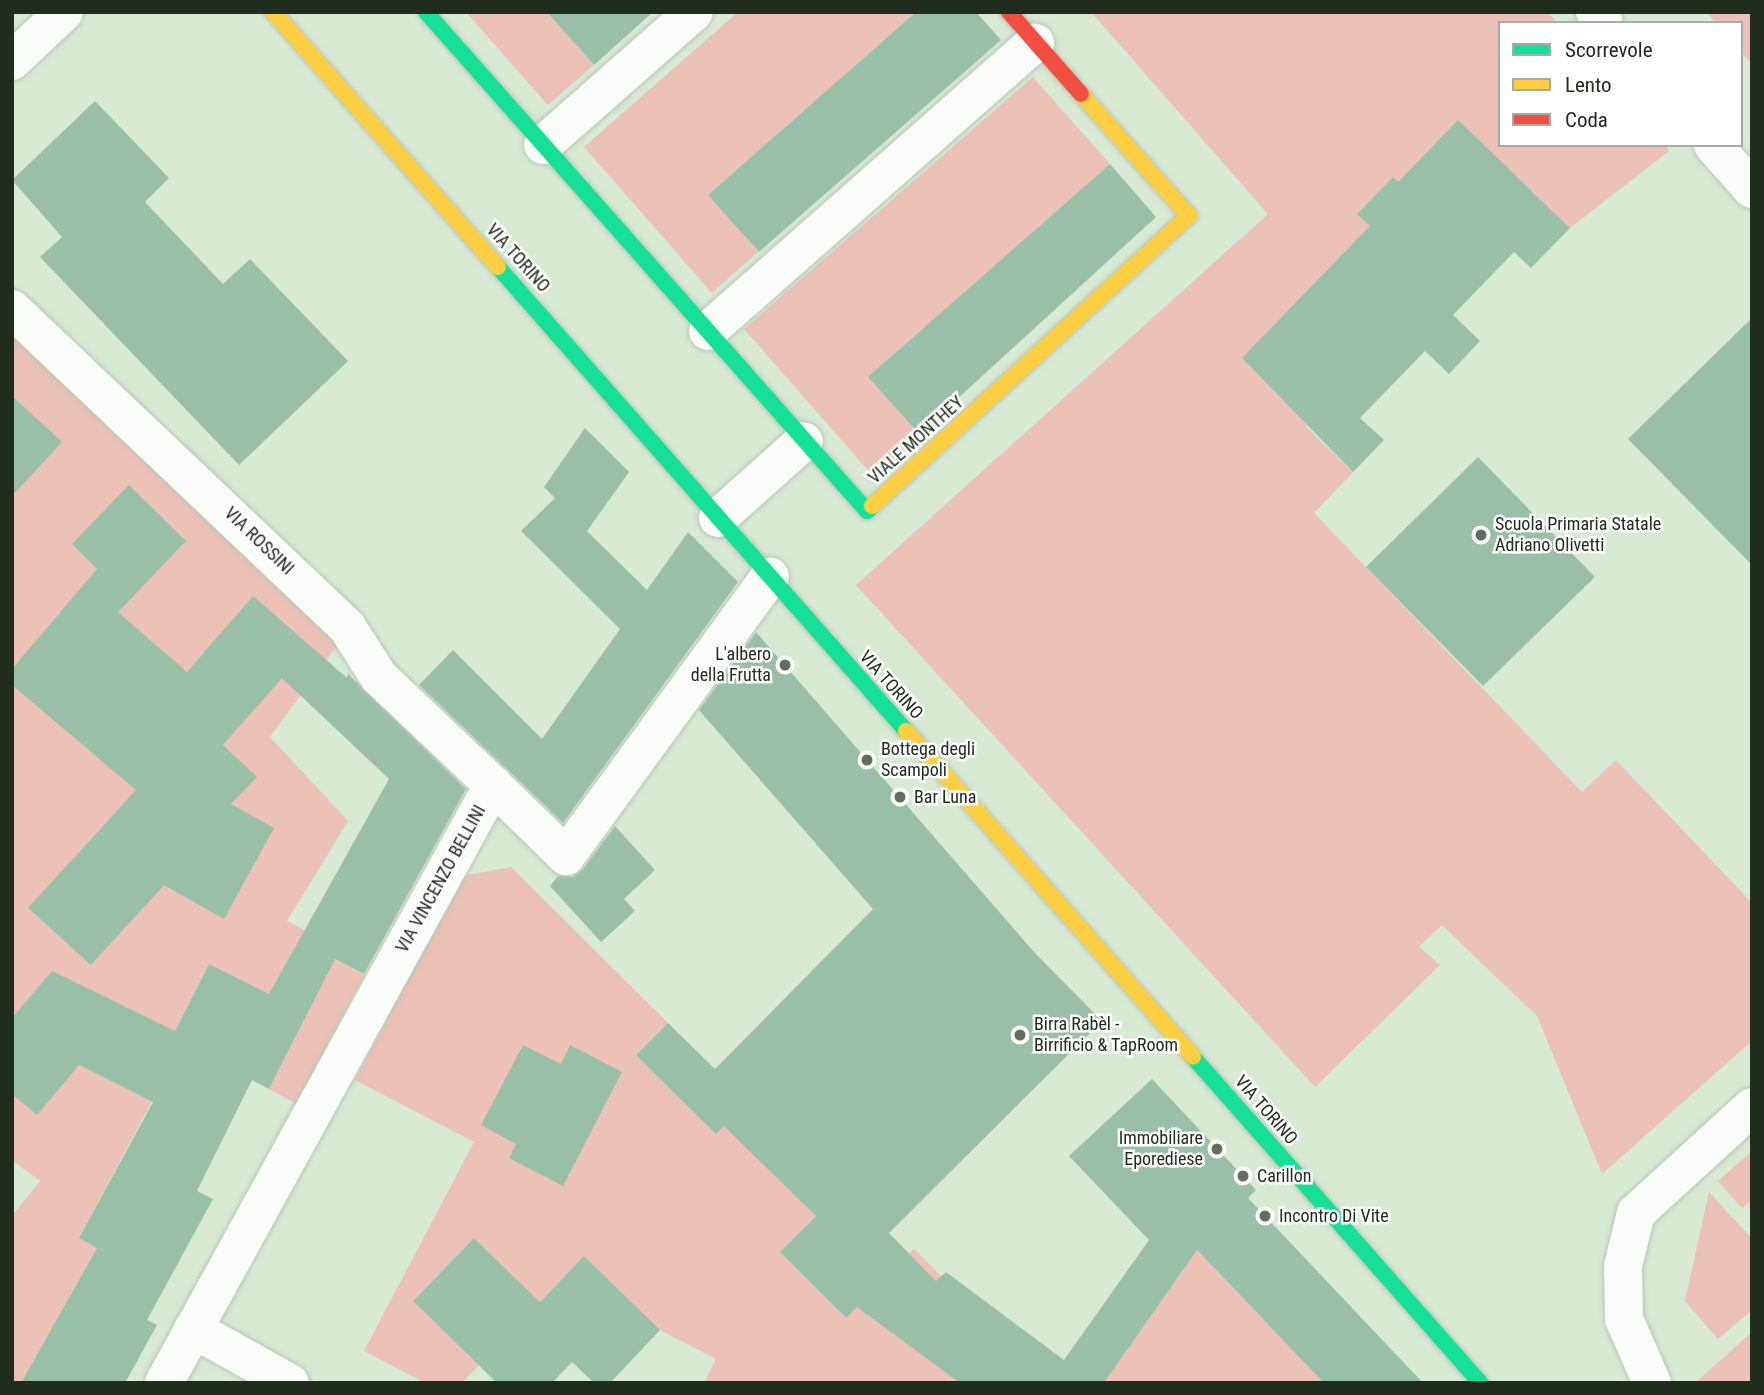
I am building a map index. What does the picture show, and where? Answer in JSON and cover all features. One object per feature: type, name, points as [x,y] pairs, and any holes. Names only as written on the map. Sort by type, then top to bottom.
[{"type":"street","points":[[12,61],[64,12]]},
{"type":"street","name":"VIA TORINO","points":[[273,12],[1480,1383]]},
{"type":"street","name":"VIALE MONTHEY","points":[[426,12],[867,511],[1189,216],[1009,12]]},
{"type":"street","points":[[543,145],[694,12]]},
{"type":"street","points":[[708,331],[1035,43]]},
{"type":"street","points":[[1715,147],[1752,189]]},
{"type":"street","name":"VIA ROSSINI","points":[[12,309],[347,626],[379,677],[493,785]]},
{"type":"street","points":[[718,518],[804,441]]},
{"type":"street","name":"VIA VINCENZO BELLINI","points":[[164,1383],[493,785],[566,856],[770,576]]},
{"type":"street","points":[[1652,1383],[1644,1373],[1624,1319],[1623,1266],[1636,1213],[1752,1107]]},
{"type":"street","points":[[193,1329],[290,1383]]},
{"type":"shaded area","points":[[466,12],[547,12],[594,65],[548,105]]},
{"type":"shaded area","points":[[738,12],[916,12],[709,194],[758,252],[712,293],[584,147]]},
{"type":"shaded area","name":"Scuola Primaria Statale Adriano Olivetti","points":[[1091,12],[1548,12],[1555,21],[1498,21],[1498,147],[1666,147],[1669,151],[1570,228],[1532,191],[1415,198],[1393,177],[1358,213],[1412,266],[1339,258],[1312,286],[1343,389],[1306,427],[1353,472],[1314,513],[1582,792],[1616,760],[1752,903],[1752,1041],[1602,1174],[1537,1016],[1442,925],[1419,947],[1440,965],[1315,1087],[856,585],[1268,214]]},
{"type":"shaded area","points":[[1706,12],[1752,12],[1752,64],[1743,54],[1743,21],[1714,21]]},
{"type":"shaded area","points":[[1033,77],[1110,164],[869,377],[919,435],[873,476],[744,329]]},
{"type":"shaded area","points":[[12,330],[344,636],[270,737],[348,821],[287,921],[306,931],[301,940],[364,975],[297,1104],[269,1089],[307,1014],[205,971],[184,1013],[152,1101],[79,1238],[97,1248],[21,1383],[12,1383],[12,1216],[40,1181],[12,1160]]},
{"type":"shaded area","points":[[511,867],[668,1023],[636,1055],[716,1133],[724,1126],[841,1190],[780,1252],[845,1317],[914,1249],[948,1283],[960,1383],[704,1383],[716,1359],[660,1330],[584,1257],[540,1302],[474,1238],[413,1301],[479,1365],[462,1383],[425,1383],[364,1351],[474,1142],[355,1080],[462,876]]},
{"type":"shaded area","points":[[1752,1151],[1752,1200],[1742,1208],[1718,1181]]},
{"type":"shaded area","points":[[1709,1192],[1752,1239],[1752,1310],[1718,1339],[1685,1301]]},
{"type":"shaded area","points":[[1197,1250],[1324,1383],[1104,1383]]},
{"type":"shaded area","points":[[1752,1332],[1752,1383],[1695,1383]]},
{"type":"building","points":[[547,12],[653,12],[594,65]]},
{"type":"building","points":[[916,12],[976,12],[1001,40],[759,252],[708,195]]},
{"type":"building","points":[[95,101],[169,178],[145,202],[223,284],[250,259],[348,361],[239,465],[40,257],[62,237],[12,180]]},
{"type":"building","points":[[1458,120],[1570,228],[1531,268],[1514,252],[1453,315],[1480,341],[1449,374],[1425,351],[1360,418],[1384,440],[1353,472],[1242,358],[1370,226],[1357,214],[1393,177],[1398,182]]},
{"type":"building","points":[[1110,164],[1156,217],[919,434],[868,377]]},
{"type":"building","points":[[1752,318],[1752,565],[1628,439]]},
{"type":"building","points":[[12,396],[62,442],[12,496]]},
{"type":"building","points":[[585,428],[629,472],[587,531],[647,590],[688,532],[738,582],[563,823],[419,685],[453,650],[542,739],[620,629],[521,531],[555,498],[544,487]]},
{"type":"building","points":[[1478,457],[1595,577],[1483,686],[1366,567]]},
{"type":"building","points":[[129,485],[186,541],[118,612],[187,672],[253,596],[347,678],[348,674],[466,789],[364,974],[335,959],[269,1089],[252,1080],[197,1191],[213,1199],[147,1320],[157,1325],[125,1383],[21,1383],[97,1248],[79,1238],[153,1102],[79,1065],[37,1115],[12,1094],[12,1018],[52,971],[175,1031],[209,964],[269,994],[389,779],[282,678],[223,745],[257,777],[231,804],[274,828],[224,919],[164,885],[91,965],[28,908],[136,790],[12,685],[12,669],[97,569],[72,544]]},
{"type":"building","points":[[756,632],[1034,952],[1102,1021],[889,1233],[936,1281],[946,1272],[1064,1360],[1149,1240],[1069,1156],[1152,1079],[1256,1190],[1248,1198],[1423,1383],[1324,1383],[1197,1250],[1104,1383],[960,1383],[857,1307],[846,1318],[780,1252],[816,1216],[724,1126],[716,1134],[636,1055],[668,1023],[715,1069],[873,909],[699,710]]},
{"type":"building","points":[[615,826],[655,870],[624,899],[635,911],[601,942],[550,886],[558,876],[573,877],[583,869]]},
{"type":"building","points":[[523,1045],[561,1064],[570,1045],[622,1072],[563,1186],[509,1158],[516,1144],[481,1125]]},
{"type":"building","points":[[474,1238],[540,1302],[584,1256],[660,1330],[610,1383],[594,1383],[572,1362],[552,1383],[497,1383],[413,1301]]},
{"type":"traffic: fast","points":[[426,12],[867,511],[872,506]]},
{"type":"traffic: fast","points":[[498,267],[906,731]]},
{"type":"traffic: fast","points":[[1193,1057],[1480,1383]]},
{"type":"traffic: slow","points":[[273,12],[498,267]]},
{"type":"traffic: slow","points":[[872,506],[1189,216],[1081,94]]},
{"type":"traffic: slow","points":[[906,731],[1193,1057]]},
{"type":"traffic: jam","points":[[1009,12],[1081,94]]},
{"type":"place","name":"Scuola Primaria Statale Adriano Olivetti","points":[[1481,535]]},
{"type":"place","name":"L'albero della Frutta","points":[[785,665]]},
{"type":"place","name":"Bottega degli Scampoli","points":[[867,760]]},
{"type":"place","name":"Bar Luna","points":[[900,797]]},
{"type":"place","name":"Birra Rabèl - Birrificio & TapRoom","points":[[1020,1035]]},
{"type":"place","name":"Immobiliare Eporediese","points":[[1217,1149]]},
{"type":"place","name":"Carillon","points":[[1243,1176]]},
{"type":"place","name":"Incontro Di Vite","points":[[1265,1216]]}]
